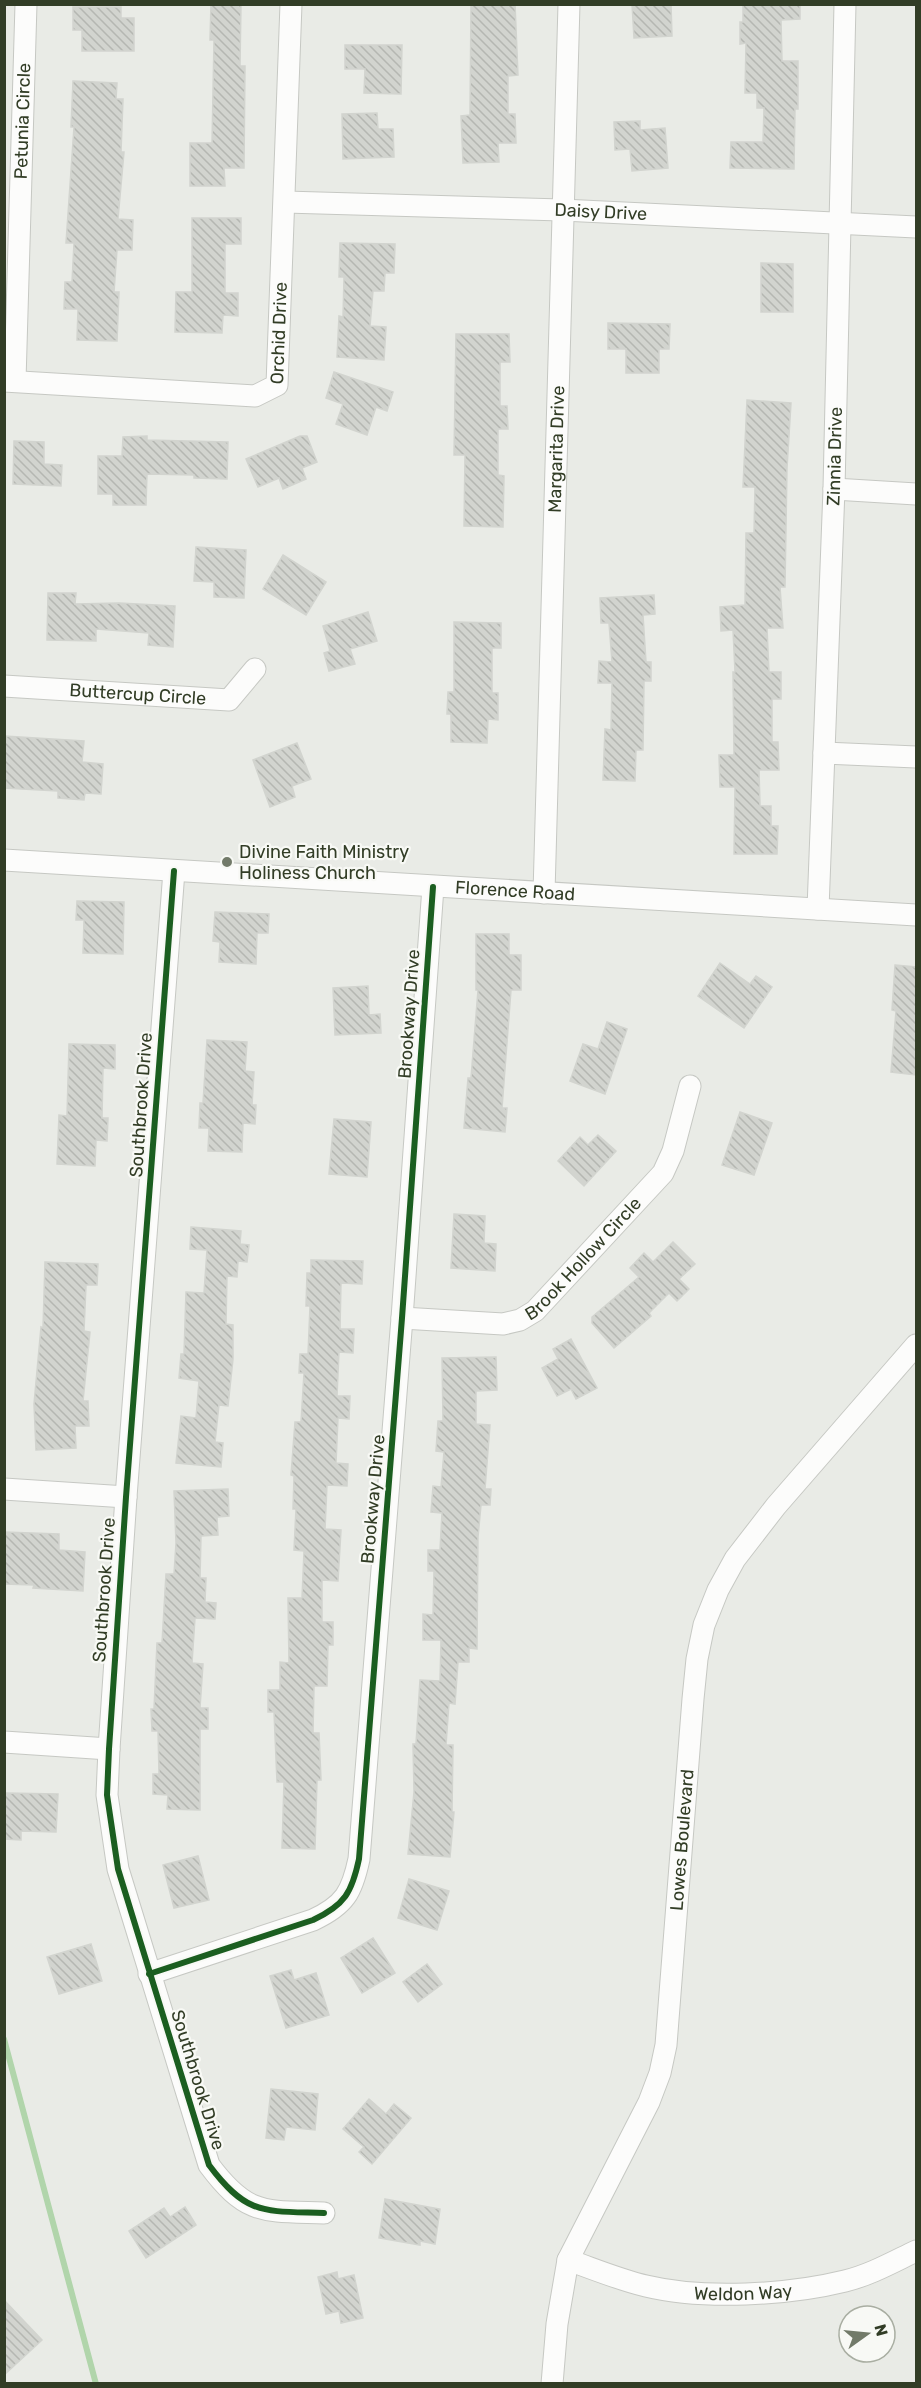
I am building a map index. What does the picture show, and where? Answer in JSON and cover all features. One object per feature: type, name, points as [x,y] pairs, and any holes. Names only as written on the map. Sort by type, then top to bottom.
[{"type":"street","name":"Petunia Circle","points":[[10,381],[26,4]]},
{"type":"street","name":"Orchid Drive","points":[[10,381],[255,396],[277,385],[291,4]]},
{"type":"street","name":"Margarita Drive","points":[[544,893],[569,4]]},
{"type":"street","name":"Zinnia Drive","points":[[818,909],[834,489],[845,4]]},
{"type":"street","name":"Daisy Drive","points":[[285,202],[562,210],[916,227]]},
{"type":"street","points":[[834,489],[916,494]]},
{"type":"street","name":"Buttercup Circle","points":[[4,686],[229,700],[255,669]]},
{"type":"street","points":[[824,753],[916,757]]},
{"type":"street","name":"Florence Road","points":[[4,860],[916,915]]},
{"type":"street","name":"Southbrook Drive","points":[[174,871],[126,1497],[108,1749],[107,1795],[118,1869],[209,2165],[225,2187],[242,2202],[271,2211],[324,2213]]},
{"type":"street","name":"Brookway Drive","points":[[149,1974],[313,1920],[333,1911],[346,1898],[354,1880],[359,1859],[402,1318],[433,887]]},
{"type":"street","name":"Brook Hollow Circle","points":[[402,1318],[503,1324],[519,1320],[535,1311],[663,1173],[679,1131],[690,1086]]},
{"type":"street","name":"Lowes Boulevard","points":[[552,2384],[557,2324],[568,2260],[649,2102],[660,2073],[666,2045],[693,1699],[697,1659],[704,1625],[718,1590],[753,1533],[916,1346]]},
{"type":"street","points":[[4,1489],[126,1497]]},
{"type":"street","points":[[4,1742],[108,1749]]},
{"type":"street","name":"Weldon Way","points":[[568,2260],[644,2286],[698,2294],[789,2290],[846,2281],[877,2270],[916,2251]]},
{"type":"building","points":[[211,4],[241,4],[240,66],[245,66],[244,168],[224,168],[225,186],[190,186],[190,143],[212,143],[214,40],[210,40]]},
{"type":"building","points":[[471,4],[515,4],[518,75],[508,76],[508,114],[515,114],[516,143],[498,143],[499,162],[463,163],[461,116],[470,115]]},
{"type":"building","points":[[632,4],[671,4],[672,36],[634,38]]},
{"type":"building","points":[[743,4],[800,4],[800,19],[781,20],[782,61],[798,61],[794,169],[730,168],[731,142],[763,142],[764,108],[757,108],[757,93],[745,93],[746,43],[740,44]]},
{"type":"building","points":[[73,7],[121,7],[121,18],[134,18],[134,51],[82,51],[82,30],[73,30]]},
{"type":"building","points":[[345,45],[402,45],[401,94],[364,93],[365,69],[345,69]]},
{"type":"building","points":[[73,81],[117,83],[116,99],[123,99],[121,152],[124,152],[118,219],[133,220],[132,250],[117,250],[114,292],[119,292],[117,341],[77,340],[78,309],[64,309],[65,282],[72,282],[74,243],[66,243],[74,127],[71,127]]},
{"type":"building","points":[[377,113],[378,129],[393,129],[394,157],[343,159],[342,114]]},
{"type":"building","points":[[640,121],[640,130],[665,128],[668,168],[632,171],[630,149],[615,150],[614,122]]},
{"type":"building","points":[[192,218],[241,218],[241,244],[225,244],[225,293],[238,293],[238,316],[223,315],[222,333],[175,332],[176,292],[192,292]]},
{"type":"building","points":[[340,243],[395,244],[394,273],[385,273],[384,291],[373,291],[370,326],[386,327],[384,360],[337,357],[339,316],[343,317],[344,277],[339,277]]},
{"type":"building","points":[[761,263],[793,264],[793,312],[761,312]]},
{"type":"building","points":[[608,323],[670,324],[669,349],[659,349],[659,373],[626,373],[626,349],[608,349]]},
{"type":"building","points":[[456,334],[509,334],[510,362],[500,362],[500,406],[507,406],[508,429],[498,429],[498,475],[504,476],[503,527],[464,526],[465,455],[454,455]]},
{"type":"building","points":[[334,372],[393,392],[387,411],[376,407],[367,435],[336,424],[343,404],[326,398]]},
{"type":"building","points":[[747,400],[791,403],[787,468],[785,587],[780,587],[783,628],[767,628],[769,672],[781,672],[781,699],[772,699],[772,742],[778,742],[779,770],[759,770],[760,806],[771,806],[771,826],[778,826],[777,854],[734,854],[735,787],[720,787],[719,755],[734,755],[733,672],[735,672],[733,630],[721,631],[720,607],[745,605],[746,533],[754,533],[755,487],[743,487]]},
{"type":"building","points":[[147,436],[147,440],[228,442],[227,479],[194,478],[194,475],[147,474],[146,505],[113,505],[113,494],[98,494],[98,456],[122,456],[123,437]]},
{"type":"building","points":[[300,436],[307,436],[317,462],[302,468],[306,479],[283,489],[279,478],[258,487],[246,459]]},
{"type":"building","points":[[14,441],[44,442],[44,464],[62,465],[61,486],[13,484]]},
{"type":"building","points":[[196,547],[246,550],[244,598],[214,597],[214,582],[194,581]]},
{"type":"building","points":[[283,555],[326,582],[306,615],[263,589]]},
{"type":"building","points":[[48,593],[76,593],[75,604],[119,603],[175,606],[173,647],[148,645],[149,633],[96,629],[96,641],[47,640]]},
{"type":"building","points":[[654,595],[655,614],[643,615],[646,662],[651,662],[651,681],[644,681],[643,750],[636,750],[635,781],[603,780],[605,729],[611,730],[612,683],[598,683],[599,661],[612,662],[609,623],[601,623],[600,598]]},
{"type":"building","points":[[368,612],[377,641],[350,649],[355,664],[329,671],[324,653],[330,651],[323,626]]},
{"type":"building","points":[[454,622],[501,623],[501,648],[492,648],[492,693],[498,693],[498,720],[488,719],[487,743],[451,742],[451,714],[447,714],[448,692],[454,692]]},
{"type":"building","points":[[4,736],[84,741],[82,762],[103,764],[101,794],[85,793],[84,800],[58,798],[58,791],[4,788]]},
{"type":"building","points":[[297,743],[311,779],[292,786],[295,797],[270,807],[253,760]]},
{"type":"building","points":[[77,901],[124,902],[123,954],[83,953],[84,920],[76,920]]},
{"type":"building","points":[[215,912],[269,914],[268,933],[257,933],[256,964],[219,962],[220,942],[213,941]]},
{"type":"building","points":[[476,934],[509,934],[509,955],[521,955],[521,990],[511,990],[502,1108],[507,1108],[505,1132],[464,1128],[468,1078],[471,1078],[478,990],[476,990]]},
{"type":"building","points":[[720,963],[750,984],[756,976],[772,987],[744,1028],[698,996]]},
{"type":"building","points":[[895,965],[916,967],[916,1075],[891,1072],[896,1011],[892,1010]]},
{"type":"building","points":[[368,986],[369,1015],[380,1014],[381,1033],[335,1035],[333,988]]},
{"type":"building","points":[[607,1022],[627,1029],[605,1094],[570,1081],[583,1044],[598,1049]]},
{"type":"building","points":[[207,1040],[247,1042],[245,1071],[254,1072],[252,1105],[256,1105],[255,1124],[243,1123],[242,1152],[208,1151],[209,1128],[199,1128]]},
{"type":"building","points":[[69,1044],[115,1045],[115,1069],[103,1068],[102,1118],[108,1118],[107,1141],[96,1140],[95,1166],[57,1164],[59,1115],[67,1116]]},
{"type":"building","points":[[740,1112],[772,1123],[754,1175],[722,1165]]},
{"type":"building","points":[[334,1119],[371,1122],[367,1177],[329,1174]]},
{"type":"building","points":[[598,1135],[616,1151],[584,1186],[558,1161],[580,1137],[588,1145]]},
{"type":"building","points":[[454,1214],[485,1216],[484,1243],[496,1244],[495,1271],[451,1268]]},
{"type":"building","points":[[191,1227],[241,1231],[240,1244],[249,1245],[247,1262],[238,1261],[237,1277],[227,1276],[226,1324],[233,1325],[233,1359],[228,1406],[219,1405],[215,1442],[223,1443],[221,1467],[176,1463],[181,1416],[196,1418],[199,1381],[179,1378],[181,1354],[184,1354],[186,1292],[204,1293],[207,1250],[190,1249]]},
{"type":"building","points":[[673,1242],[695,1264],[679,1279],[689,1289],[677,1301],[669,1293],[649,1313],[651,1316],[614,1348],[592,1323],[592,1317],[639,1277],[630,1268],[644,1253],[653,1262]]},
{"type":"building","points":[[311,1260],[363,1261],[362,1284],[341,1283],[340,1329],[354,1329],[353,1353],[339,1352],[337,1396],[350,1396],[349,1419],[338,1418],[336,1463],[348,1464],[347,1486],[327,1485],[325,1529],[341,1530],[338,1581],[322,1580],[322,1622],[333,1622],[333,1645],[328,1645],[327,1686],[314,1686],[313,1733],[319,1733],[321,1780],[317,1780],[315,1849],[282,1848],[284,1782],[277,1782],[274,1712],[268,1712],[268,1690],[280,1690],[280,1662],[289,1663],[288,1598],[302,1598],[304,1551],[294,1550],[296,1509],[293,1509],[294,1476],[291,1475],[295,1422],[301,1422],[304,1373],[299,1373],[300,1354],[308,1354],[310,1306],[306,1306],[307,1273],[311,1273]]},
{"type":"building","points":[[45,1262],[98,1264],[97,1285],[86,1285],[84,1331],[90,1332],[83,1401],[88,1401],[89,1426],[75,1426],[76,1448],[36,1450],[34,1404],[41,1327],[43,1328]]},
{"type":"building","points":[[571,1339],[597,1388],[576,1399],[571,1389],[557,1396],[542,1368],[558,1359],[553,1349]]},
{"type":"building","points":[[496,1357],[497,1390],[476,1391],[476,1424],[490,1425],[485,1489],[491,1489],[490,1505],[481,1505],[478,1537],[477,1649],[469,1648],[469,1662],[458,1662],[455,1704],[449,1703],[446,1745],[453,1745],[452,1812],[454,1812],[450,1857],[408,1854],[414,1792],[413,1744],[416,1744],[420,1680],[440,1681],[441,1640],[423,1640],[423,1614],[433,1615],[434,1571],[428,1571],[428,1550],[440,1550],[442,1513],[431,1512],[433,1486],[441,1487],[444,1452],[436,1451],[438,1421],[443,1421],[442,1358]]},
{"type":"building","points":[[228,1489],[229,1516],[217,1517],[218,1535],[201,1536],[200,1578],[206,1578],[205,1602],[216,1603],[215,1619],[195,1618],[192,1663],[203,1664],[200,1708],[208,1708],[208,1729],[200,1729],[200,1810],[167,1809],[168,1795],[153,1794],[153,1774],[159,1774],[158,1731],[152,1731],[151,1709],[154,1709],[157,1643],[162,1643],[166,1574],[174,1574],[176,1543],[174,1491]]},
{"type":"building","points":[[4,1532],[59,1534],[59,1550],[85,1552],[83,1591],[4,1584]]},
{"type":"building","points":[[5,1793],[58,1794],[56,1832],[21,1831],[21,1840],[4,1839]]},
{"type":"building","points":[[198,1856],[209,1900],[174,1908],[163,1865]]},
{"type":"building","points":[[409,1879],[449,1891],[437,1930],[398,1918]]},
{"type":"building","points":[[373,1938],[395,1973],[362,1993],[341,1958]]},
{"type":"building","points":[[91,1944],[102,1981],[59,1994],[47,1957]]},
{"type":"building","points":[[427,1964],[442,1984],[418,2002],[403,1982]]},
{"type":"building","points":[[291,1970],[294,1980],[316,1973],[329,2015],[286,2028],[270,1976]]},
{"type":"building","points":[[271,2089],[318,2094],[315,2130],[286,2127],[284,2140],[266,2138]]},
{"type":"building","points":[[369,2099],[386,2114],[394,2104],[411,2118],[372,2164],[359,2152],[364,2147],[343,2129]]},
{"type":"building","points":[[385,2199],[440,2209],[435,2244],[420,2241],[420,2245],[379,2238]]},
{"type":"building","points":[[185,2207],[196,2225],[146,2258],[129,2231],[164,2208],[170,2217]]},
{"type":"building","points":[[337,2272],[338,2279],[354,2275],[363,2318],[341,2323],[339,2311],[326,2314],[318,2277]]},
{"type":"building","points":[[4,2300],[42,2340],[4,2375]]},
{"type":"waterway","points":[[4,2039],[96,2384]]},
{"type":"cycle path","points":[[174,871],[126,1497],[107,1795],[118,1869],[209,2165],[222,2182],[246,2202],[271,2210],[324,2213]]},
{"type":"cycle path","points":[[149,1974],[313,1920],[324,1914],[340,1903],[350,1889],[359,1859],[402,1318],[433,887]]},
{"type":"place","name":"Divine Faith Ministry Holiness Church","points":[[227,862]]}]
